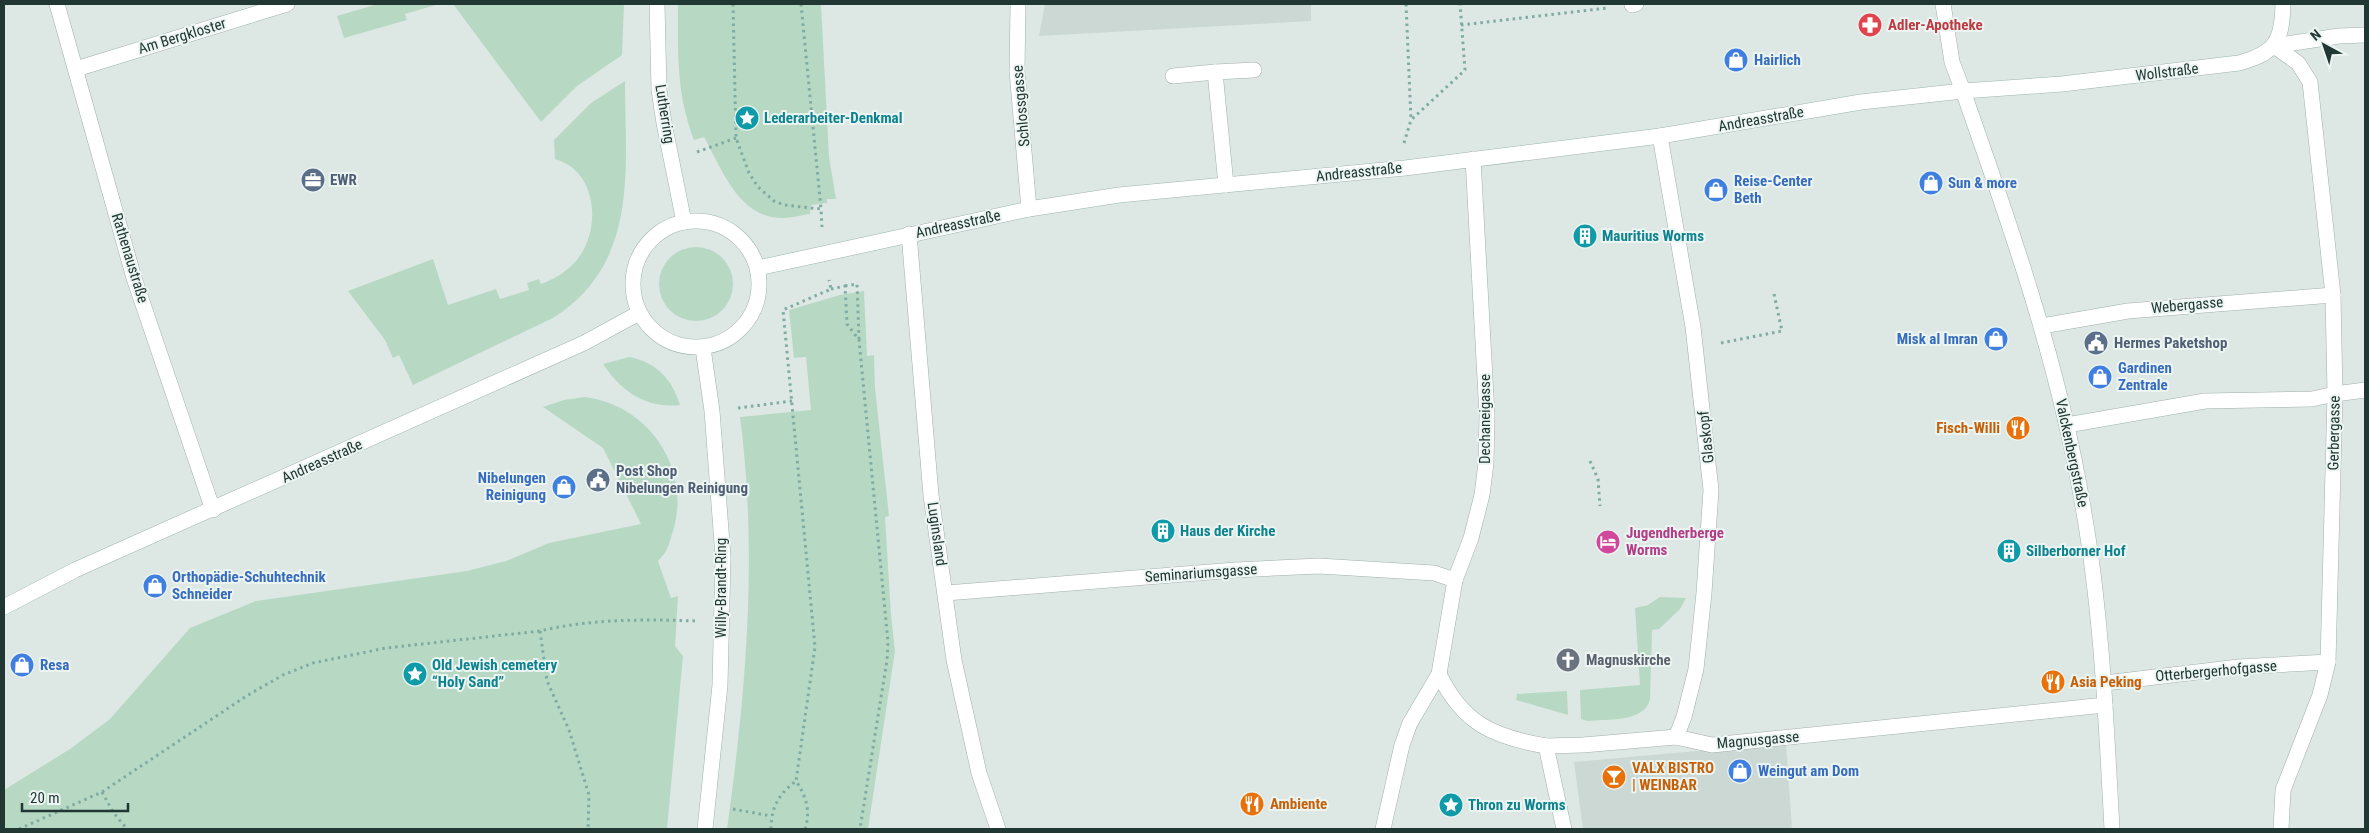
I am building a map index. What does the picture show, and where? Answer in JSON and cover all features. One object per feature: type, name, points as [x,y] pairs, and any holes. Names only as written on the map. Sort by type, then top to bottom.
[{"type":"street","name":"Rathenaustraße","points":[[57,4],[134,278],[213,510]]},
{"type":"street","name":"Am Bergkloster","points":[[76,69],[288,4]]},
{"type":"street","name":"Lutherring","points":[[657,4],[659,90],[684,222]]},
{"type":"street","name":"Schlossgasse","points":[[1018,4],[1017,72],[1029,209]]},
{"type":"street","name":"Valckenbergstraße","points":[[1943,4],[1952,62],[1964,90],[2042,326],[2067,425],[2088,537],[2105,683],[2112,829]]},
{"type":"street","points":[[2274,46],[2281,35],[2283,4]]},
{"type":"street","name":"Wollstraße","points":[[1964,90],[2047,86],[2221,66],[2254,59],[2274,46],[2339,36],[2365,35]]},
{"type":"street","name":"Gerbergasse","points":[[2274,46],[2298,63],[2310,82],[2333,295],[2335,394],[2328,662],[2320,695],[2283,790],[2281,829]]},
{"type":"street","points":[[1174,76],[1254,70]]},
{"type":"street","points":[[1215,72],[1226,185]]},
{"type":"street","name":"Andreasstraße","points":[[758,268],[1029,209],[1119,195],[1405,168],[1660,136],[1861,102],[1964,90]]},
{"type":"street","name":"Glaskopf","points":[[1660,136],[1696,349],[1712,490],[1696,669],[1684,717],[1676,737]]},
{"type":"street","name":"Dechaneigasse","points":[[1439,674],[1455,580],[1478,515],[1486,463],[1487,415],[1473,159]]},
{"type":"street","points":[[698,221],[724,227],[746,244],[758,268],[759,296],[749,321],[729,339],[703,348],[684,346],[665,340],[650,328],[639,313],[633,288],[637,262],[650,240],[660,232],[684,222],[698,221]]},
{"type":"street","name":"Luginsland","points":[[909,234],[931,494],[954,660],[977,763],[998,829]]},
{"type":"street","name":"Webergasse","points":[[2042,326],[2128,310],[2333,295]]},
{"type":"street","name":"Andreasstraße","points":[[4,607],[75,570],[584,343],[639,313]]},
{"type":"street","name":"Willy-Brandt-Ring","points":[[703,348],[712,411],[723,557],[720,685],[705,829]]},
{"type":"street","points":[[2067,425],[2205,402],[2312,399],[2365,390]]},
{"type":"street","name":"Seminariumsgasse","points":[[946,593],[1235,570],[1319,566],[1434,573],[1455,580]]},
{"type":"street","name":"Otterbergerhofgasse","points":[[2105,683],[2239,667],[2328,662]]},
{"type":"street","points":[[1383,829],[1402,745],[1410,723],[1439,674]]},
{"type":"street","name":"Magnusgasse","points":[[1439,674],[1455,702],[1470,717],[1490,731],[1512,740],[1546,746],[1583,745],[1676,737],[1712,745],[2105,705]]},
{"type":"street","points":[[1546,746],[1564,829]]},
{"type":"path","points":[[733,4],[736,138],[749,173],[765,196],[784,205],[820,209]]},
{"type":"path","points":[[801,4],[824,254],[831,289]]},
{"type":"path","points":[[1405,168],[1404,140],[1411,120],[1406,4]]},
{"type":"path","points":[[1411,120],[1465,70],[1460,4]]},
{"type":"path","points":[[1461,25],[1634,4]]},
{"type":"path","points":[[673,160],[736,138]]},
{"type":"path","points":[[805,829],[808,807],[804,793],[796,781],[815,647],[783,310],[831,289],[856,284],[859,340],[888,642],[887,660],[860,829]]},
{"type":"path","points":[[845,286],[847,324],[859,340]]},
{"type":"path","points":[[1696,349],[1782,331],[1774,294]]},
{"type":"path","points":[[712,411],[792,401]]},
{"type":"path","points":[[1590,461],[1598,479],[1600,506]]},
{"type":"path","points":[[19,829],[102,792],[248,695],[283,675],[313,663],[386,648],[540,631],[558,626],[625,620],[721,622]]},
{"type":"path","points":[[540,631],[547,681],[570,730],[590,795],[588,829]]},
{"type":"path","points":[[771,829],[771,816],[776,802],[784,790],[796,781]]},
{"type":"path","points":[[102,792],[113,812],[127,829]]},
{"type":"path","points":[[708,805],[771,816]]},
{"type":"shaded area","points":[[1045,4],[1311,4],[1311,21],[1039,36]]},
{"type":"shaded area","points":[[1786,743],[1792,829],[1583,829],[1574,762]]},
{"type":"green space","points":[[378,4],[439,4],[405,14],[407,20],[344,38],[337,16]]},
{"type":"green space","points":[[453,4],[624,4],[622,55],[577,86],[541,122]]},
{"type":"green space","points":[[678,4],[821,4],[829,157],[836,199],[827,199],[827,203],[811,205],[810,214],[783,218],[768,216],[755,210],[743,201],[734,190],[704,137],[694,140],[688,122],[679,73]]},
{"type":"green space","points":[[625,81],[626,147],[622,212],[614,242],[601,270],[581,296],[553,318],[413,385],[399,355],[393,358],[385,340],[348,291],[433,259],[448,305],[496,289],[500,299],[529,290],[527,283],[539,279],[541,284],[564,272],[576,261],[590,234],[591,203],[587,188],[580,176],[569,166],[555,159],[554,140],[591,103]]},
{"type":"green space","points":[[696,247],[717,253],[727,263],[733,284],[727,305],[717,315],[696,321],[675,315],[665,305],[659,284],[665,263],[675,253]]},
{"type":"green space","points":[[864,291],[867,356],[874,355],[875,388],[889,516],[885,517],[895,651],[868,829],[727,829],[740,726],[749,571],[745,468],[740,417],[811,410],[806,357],[794,358],[789,310],[840,295]]},
{"type":"green space","points":[[629,357],[639,359],[662,373],[672,387],[680,405],[656,404],[645,401],[626,390],[603,364]]},
{"type":"green space","name":"Old Jewish cemetery “Holy Sand”","points":[[585,397],[608,403],[628,413],[646,427],[660,444],[670,463],[676,485],[677,508],[673,531],[666,551],[658,561],[671,598],[678,596],[675,646],[683,656],[667,829],[4,829],[4,790],[70,749],[110,719],[190,628],[256,601],[467,571],[506,561],[549,543],[641,524],[603,448],[543,407],[564,400]]},
{"type":"green space","points":[[1660,597],[1686,598],[1680,609],[1659,629],[1652,630],[1650,699],[1647,707],[1633,716],[1624,718],[1587,721],[1581,719],[1580,690],[1640,685],[1635,608],[1648,605]]},
{"type":"green space","points":[[1567,691],[1568,715],[1516,700],[1517,694]]},
{"type":"place","name":"Adler-Apotheke","points":[[1870,25]]},
{"type":"place","name":"Hairlich","points":[[1736,60]]},
{"type":"place","name":"Lederarbeiter-Denkmal","points":[[747,118]]},
{"type":"place","name":"EWR","points":[[313,180]]},
{"type":"place","name":"Sun & more","points":[[1931,183]]},
{"type":"place","name":"Reise-Center Beth","points":[[1716,190]]},
{"type":"place","name":"Mauritius Worms","points":[[1585,236]]},
{"type":"place","name":"Misk al Imran","points":[[1996,339]]},
{"type":"place","name":"Hermes Paketshop","points":[[2096,343]]},
{"type":"place","name":"Gardinen Zentrale","points":[[2100,377]]},
{"type":"place","name":"Fisch-Willi","points":[[2018,428]]},
{"type":"place","name":"Post Shop Nibelungen Reinigung","points":[[598,480]]},
{"type":"place","name":"Nibelungen Reinigung","points":[[564,487]]},
{"type":"place","name":"Haus der Kirche","points":[[1163,531]]},
{"type":"place","name":"Jugendherberge Worms","points":[[1608,542]]},
{"type":"place","name":"Silberborner Hof","points":[[2009,551]]},
{"type":"place","name":"Orthopädie-Schuhtechnik Schneider","points":[[155,586]]},
{"type":"place","name":"Magnuskirche","points":[[1568,660]]},
{"type":"place","name":"Resa","points":[[22,665]]},
{"type":"place","name":"Old Jewish cemetery “Holy Sand”","points":[[415,674]]},
{"type":"place","name":"Asia Peking","points":[[2053,682]]},
{"type":"place","name":"Weingut am Dom","points":[[1740,771]]},
{"type":"place","name":"VALX BISTRO | WEINBAR","points":[[1614,777]]},
{"type":"place","name":"Ambiente","points":[[1252,804]]},
{"type":"place","name":"Thron zu Worms","points":[[1451,805]]}]
